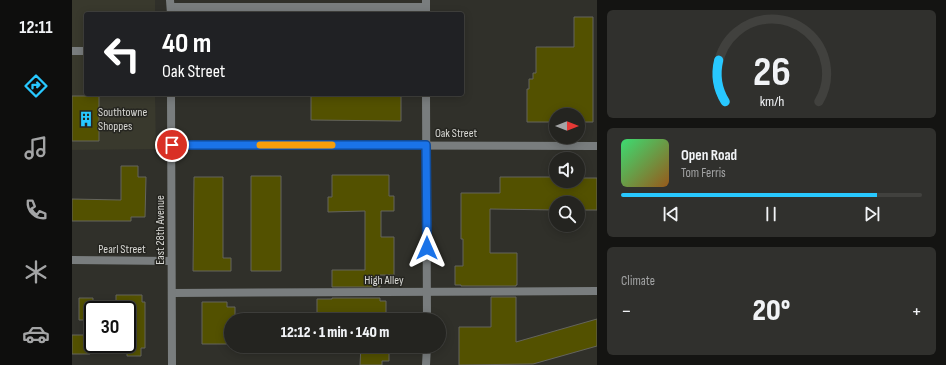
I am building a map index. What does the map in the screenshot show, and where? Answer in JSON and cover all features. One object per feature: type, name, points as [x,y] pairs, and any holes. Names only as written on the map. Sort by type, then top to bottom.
[{"type":"street","points":[[170,7],[426,7]]},
{"type":"street","points":[[72,51],[84,51]]},
{"type":"street","name":"East 28th Avenue","points":[[171,96],[172,365]]},
{"type":"street","points":[[426,96],[427,313]]},
{"type":"street","name":"Oak Street","points":[[172,145],[597,146]]},
{"type":"street","name":"Pearl Street","points":[[72,260],[172,261]]},
{"type":"street","name":"High Alley","points":[[172,293],[597,291]]},
{"type":"street","points":[[426,353],[426,365]]},
{"type":"shaded area","points":[[72,0],[155,0],[155,12],[84,12],[84,96],[155,96],[156,149],[72,150]]},
{"type":"building","points":[[574,17],[593,17],[593,122],[585,122],[585,108],[549,108],[549,122],[527,122],[527,89],[529,89],[529,79],[533,79],[533,73],[536,73],[536,47],[574,47]]},
{"type":"building","name":"Southtowne Shoppes","points":[[72,96],[99,96],[99,141],[72,141]]},
{"type":"building","points":[[311,96],[401,96],[401,121],[311,120]]},
{"type":"building","points":[[121,166],[138,166],[138,177],[146,177],[145,217],[131,217],[131,221],[72,221],[72,199],[121,200]]},
{"type":"building","points":[[332,175],[389,175],[389,196],[394,196],[394,211],[381,211],[381,237],[394,237],[394,275],[380,275],[380,287],[332,287],[332,270],[365,270],[365,211],[328,212],[328,197],[332,197]]},
{"type":"building","points":[[251,176],[281,176],[281,271],[251,271]]},
{"type":"building","points":[[194,177],[223,177],[223,258],[231,258],[231,271],[193,271]]},
{"type":"building","points":[[500,177],[549,177],[549,188],[585,188],[585,178],[597,178],[597,210],[585,210],[585,196],[549,196],[549,210],[490,209],[490,253],[517,253],[517,285],[455,285],[455,266],[463,266],[463,239],[461,239],[461,193],[500,193]]},
{"type":"building","points":[[116,295],[142,295],[142,302],[145,302],[145,348],[141,348],[141,356],[127,356],[127,353],[136,353],[136,301],[116,301]]},
{"type":"building","points":[[491,297],[516,297],[516,342],[597,319],[597,346],[533,364],[459,365],[459,327],[491,327]]},
{"type":"building","points":[[79,298],[93,298],[93,301],[84,301],[84,320],[79,320]]},
{"type":"building","points":[[380,298],[380,301],[386,301],[386,313],[317,313],[317,299]]},
{"type":"building","points":[[202,302],[227,302],[227,307],[235,307],[235,313],[224,313],[224,344],[202,344]]},
{"type":"building","points":[[72,335],[84,335],[84,353],[90,354],[72,354]]},
{"type":"building","points":[[361,353],[389,353],[389,361],[382,361],[382,365],[360,365]]},
{"type":"slow traffic","points":[[260,145],[332,145]]},
{"type":"place","name":"Southtowne Shoppes","points":[[86,119]]},
{"type":"route","points":[[172,145],[426,145],[427,248]]}]
